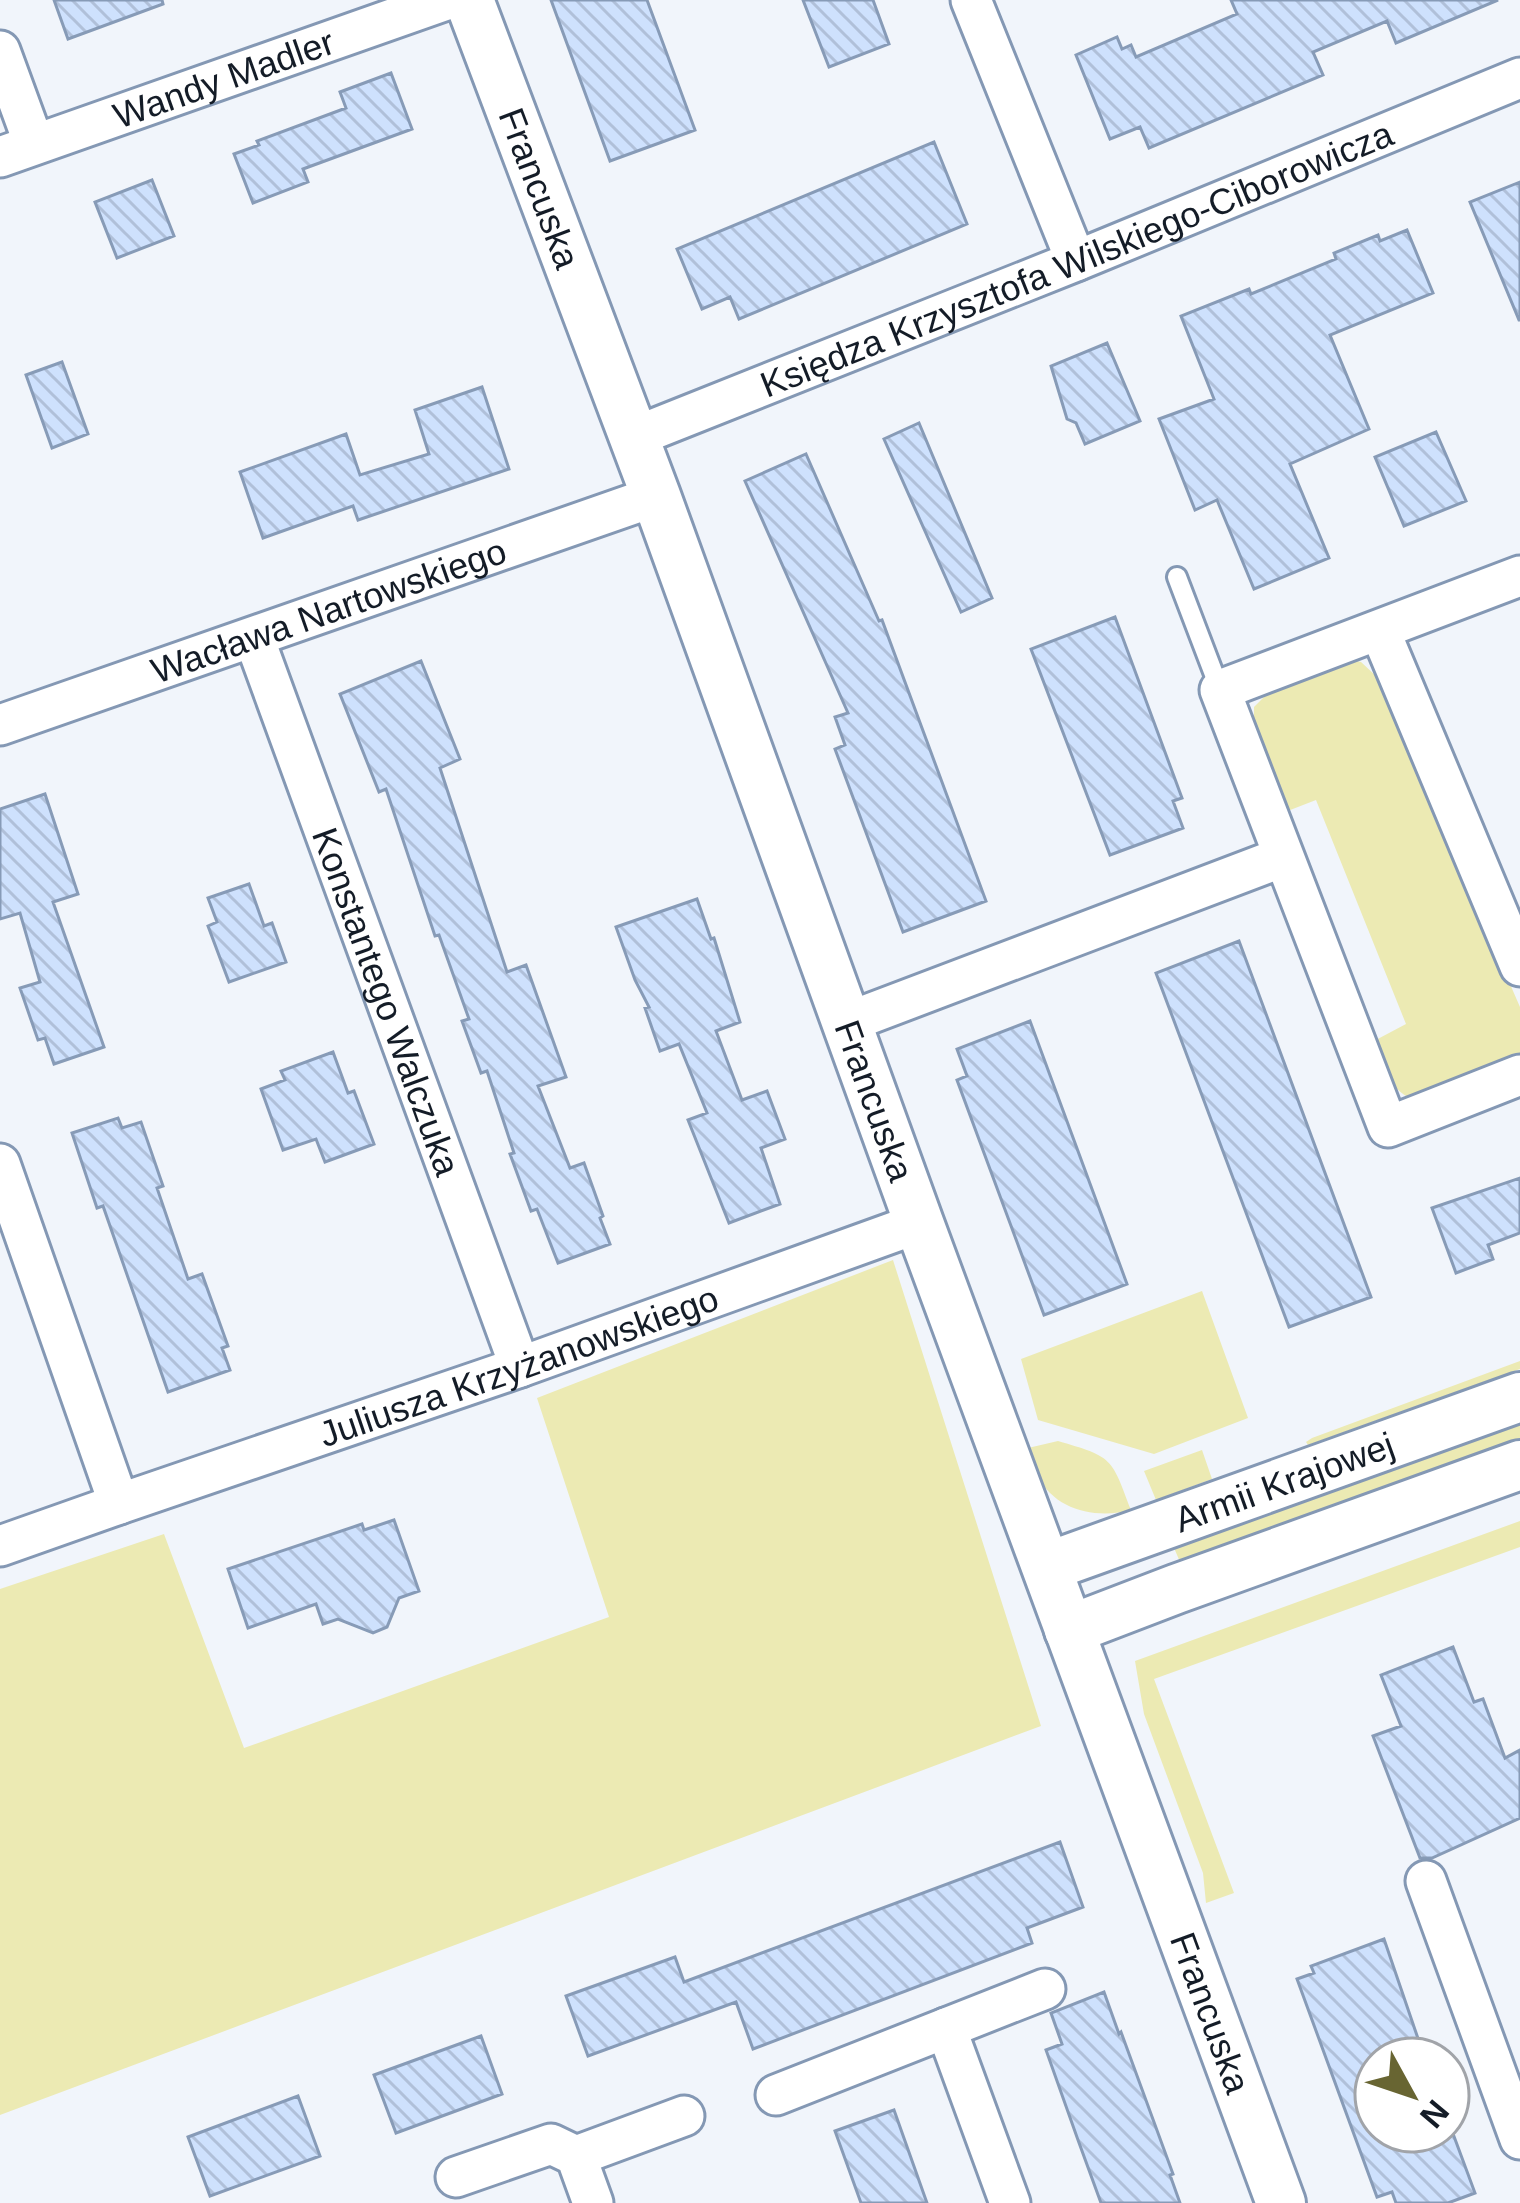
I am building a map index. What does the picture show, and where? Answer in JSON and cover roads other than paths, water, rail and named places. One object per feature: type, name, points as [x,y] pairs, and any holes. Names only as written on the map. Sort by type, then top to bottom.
[{"type":"street","name":"Wandy Madler","points":[[17,151],[446,0]]},
{"type":"street","name":"Francuska","points":[[469,0],[656,496],[1281,2203]]},
{"type":"street","points":[[971,0],[1076,261]]},
{"type":"street","points":[[0,51],[17,151]]},
{"type":"street","name":"Księdza Krzysztofa Wilskiego-Ciborowicza","points":[[634,437],[1520,78]]},
{"type":"street","name":"Wacława Nartowskiego","points":[[0,725],[656,496]]},
{"type":"street","points":[[1520,576],[1220,690],[1388,1127],[1520,1076]]},
{"type":"street","points":[[1380,631],[1520,966]]},
{"type":"street","name":"Konstantego Walczuka","points":[[254,638],[520,1367]]},
{"type":"street","points":[[848,1022],[1283,857]]},
{"type":"street","points":[[0,1164],[11,1229],[119,1504]]},
{"type":"street","name":"Juliusza Krzyżanowskiego","points":[[0,1546],[919,1223]]},
{"type":"street","name":"Armii Krajowej","points":[[1047,1567],[1520,1397]]},
{"type":"street","name":"Armii Krajowej","points":[[1070,1630],[1520,1466]]},
{"type":"street","points":[[1426,1881],[1520,2139]]},
{"type":"street","points":[[776,2095],[1045,1989]]},
{"type":"street","points":[[946,2028],[1010,2203]]},
{"type":"street","points":[[576,2156],[684,2116]]},
{"type":"street","points":[[455,2177],[551,2144],[576,2156],[592,2203]]},
{"type":"lane","points":[[1177,577],[1220,690]]}]
